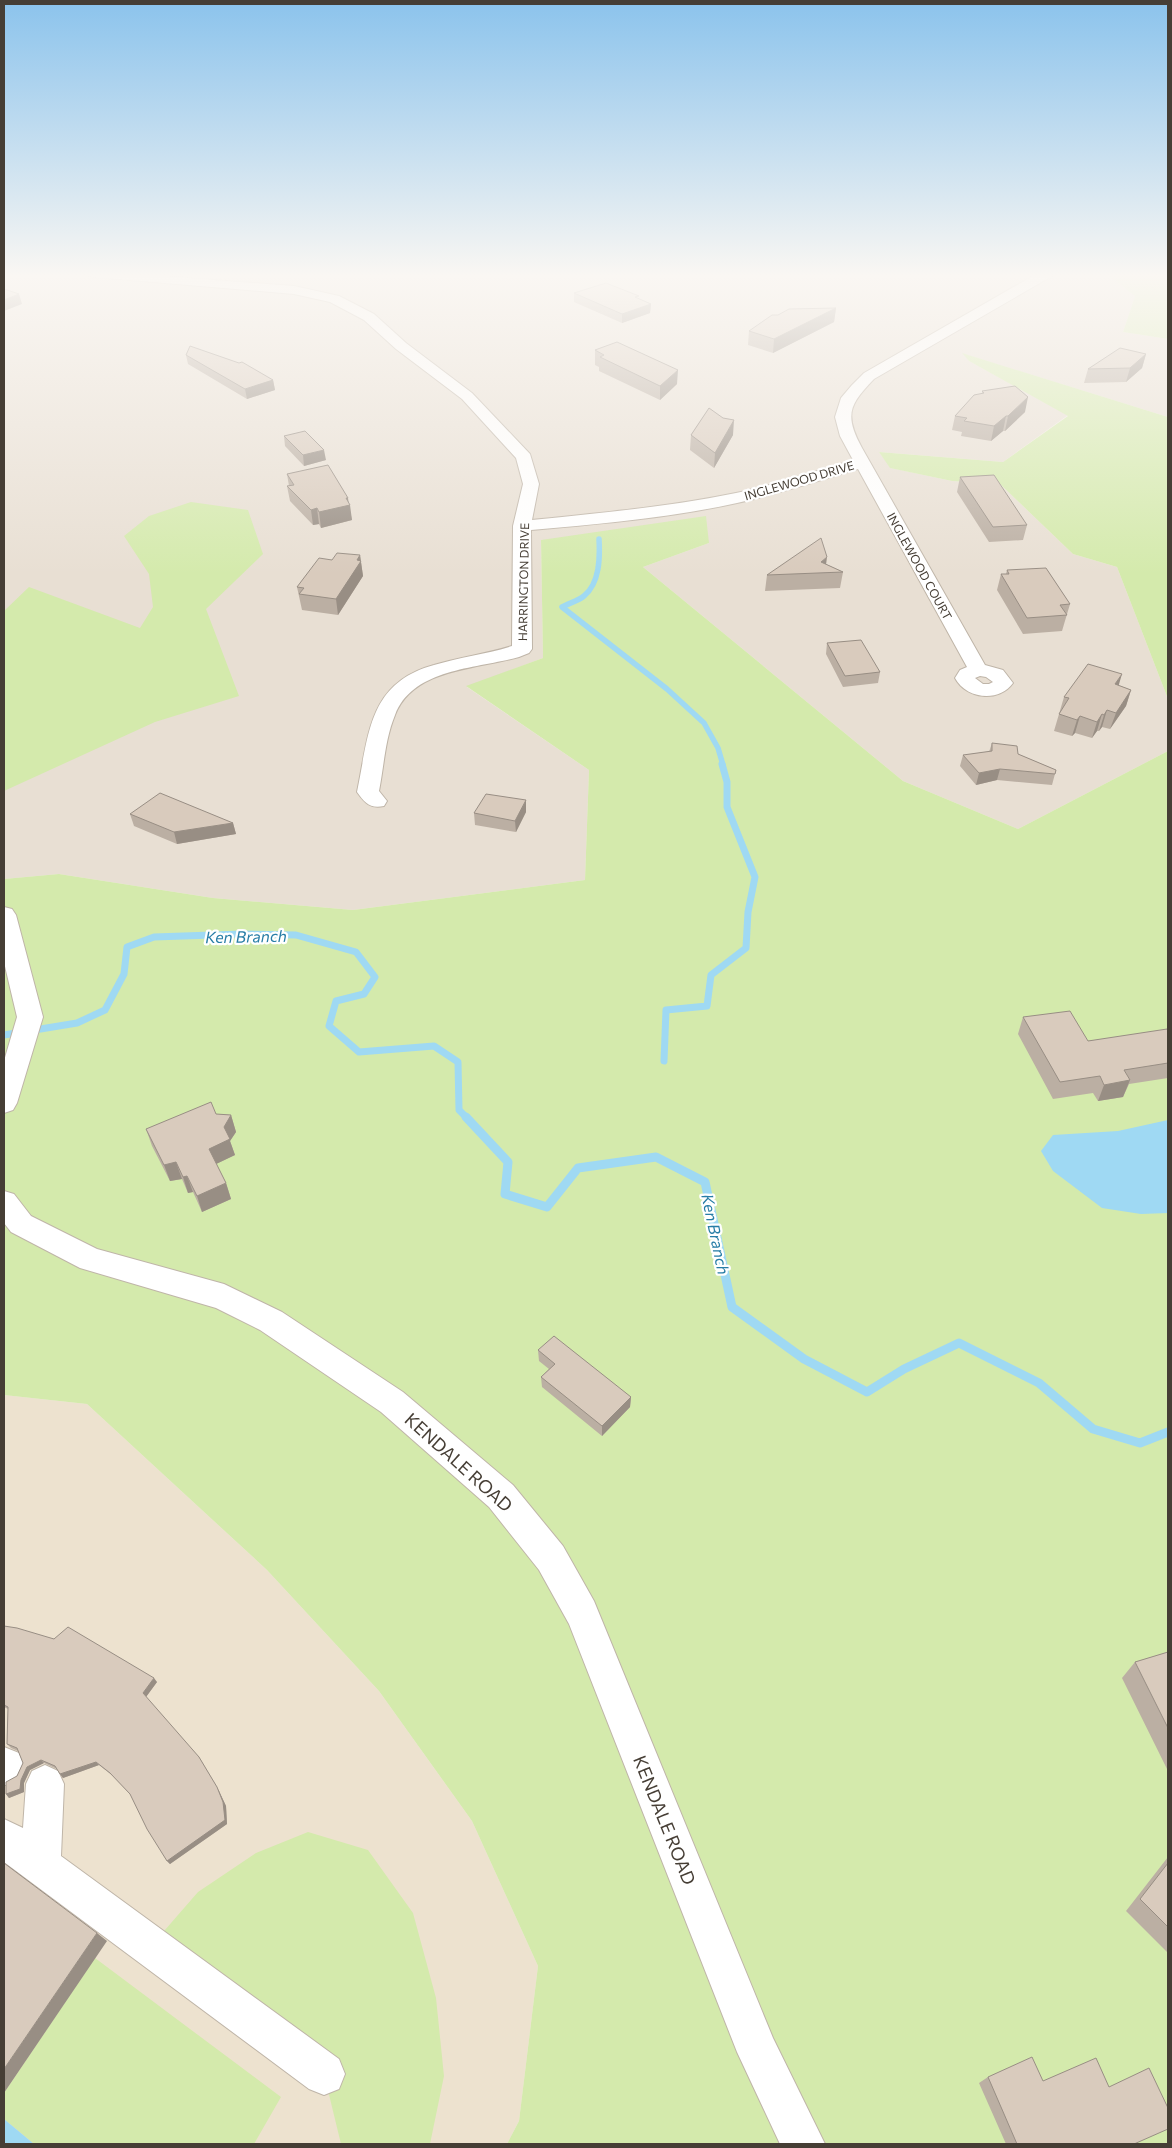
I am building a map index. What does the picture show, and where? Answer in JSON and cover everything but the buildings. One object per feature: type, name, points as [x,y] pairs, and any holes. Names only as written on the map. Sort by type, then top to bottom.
[{"type":"street","name":"HARRINGTON DRIVE","points":[[376,801],[368,792],[383,718],[397,693],[408,684],[438,670],[510,654],[522,649],[522,526],[530,484],[524,457],[467,396],[437,373]]},
{"type":"street","name":"INGLEWOOD DRIVE","points":[[522,526],[664,511],[738,498],[862,462],[844,433],[841,420],[843,405],[851,393],[873,373]]},
{"type":"street","name":"INGLEWOOD COURT","points":[[862,462],[978,670]]},
{"type":"street","points":[[4,915],[27,1028],[4,1103]]},
{"type":"street","name":"KENDALE ROAD","points":[[4,1202],[21,1224],[90,1259],[224,1297],[271,1321],[392,1402],[501,1496],[551,1558],[582,1613],[758,2052],[803,2144]]},
{"type":"street","points":[[41,1865],[45,1784]]},
{"type":"street","points":[[4,1838],[324,2074]]},
{"type":"shaded area","points":[[4,373],[991,373],[1068,415],[1003,462],[879,452],[891,468],[952,481],[1000,484],[1073,554],[1117,567],[1168,699],[1168,751],[1018,829],[903,781],[643,567],[709,543],[541,540],[543,658],[467,687],[589,770],[585,880],[353,910],[213,898],[59,874],[4,879]]},
{"type":"shaded area","points":[[1026,373],[1168,373],[1168,417]]},
{"type":"shaded area","points":[[4,1395],[87,1404],[267,1570],[379,1691],[472,1821],[538,1966],[519,2121],[507,2144],[4,2144]]},
{"type":"green space","points":[[991,373],[1027,373],[1168,417],[1168,699],[1117,567],[1073,554],[1000,484],[952,481],[890,468],[879,452],[1003,462],[1068,416]]},
{"type":"green space","points":[[191,502],[248,510],[263,554],[206,609],[239,696],[155,722],[4,791],[4,611],[29,587],[140,628],[153,607],[149,574],[124,536],[149,516]]},
{"type":"green space","points":[[706,516],[709,543],[643,567],[903,781],[1018,829],[1168,751],[1168,2144],[507,2144],[519,2121],[538,1966],[472,1821],[379,1691],[267,1570],[87,1404],[4,1395],[4,879],[59,874],[213,898],[353,910],[585,880],[589,770],[466,686],[543,658],[541,540]]},
{"type":"green space","points":[[308,1832],[368,1850],[413,1913],[436,1998],[444,2076],[430,2144],[341,2144],[324,2074],[151,1946],[198,1892],[256,1853]]},
{"type":"green space","points":[[95,1958],[281,2097],[254,2144],[34,2144],[4,2119],[4,2093]]},
{"type":"water","points":[[1168,1120],[1168,1213],[1141,1214],[1102,1208],[1053,1171],[1041,1151],[1053,1135],[1118,1131]]},
{"type":"water","points":[[4,2119],[34,2144],[4,2144]]},
{"type":"waterway","points":[[599,539],[599,562],[593,584],[582,598],[562,607],[667,689],[704,723],[718,748],[723,765]]},
{"type":"waterway","points":[[664,1061],[666,1010],[707,1006],[711,975],[746,948],[748,912],[755,877],[727,807],[727,782],[722,764]]},
{"type":"waterway","name":"Ken Branch","points":[[4,1035],[77,1023],[105,1010],[124,974],[127,947],[154,937],[242,934],[296,935],[356,952],[375,977],[364,994],[336,1001],[329,1026],[359,1052],[434,1046],[458,1062],[459,1110],[466,1117]]},
{"type":"waterway","name":"Ken Branch","points":[[466,1117],[508,1162],[505,1194],[547,1207],[578,1168],[656,1157],[705,1182],[732,1307],[804,1359],[867,1392],[904,1369],[959,1343],[1039,1383],[1093,1429],[1140,1443],[1168,1432]]}]
